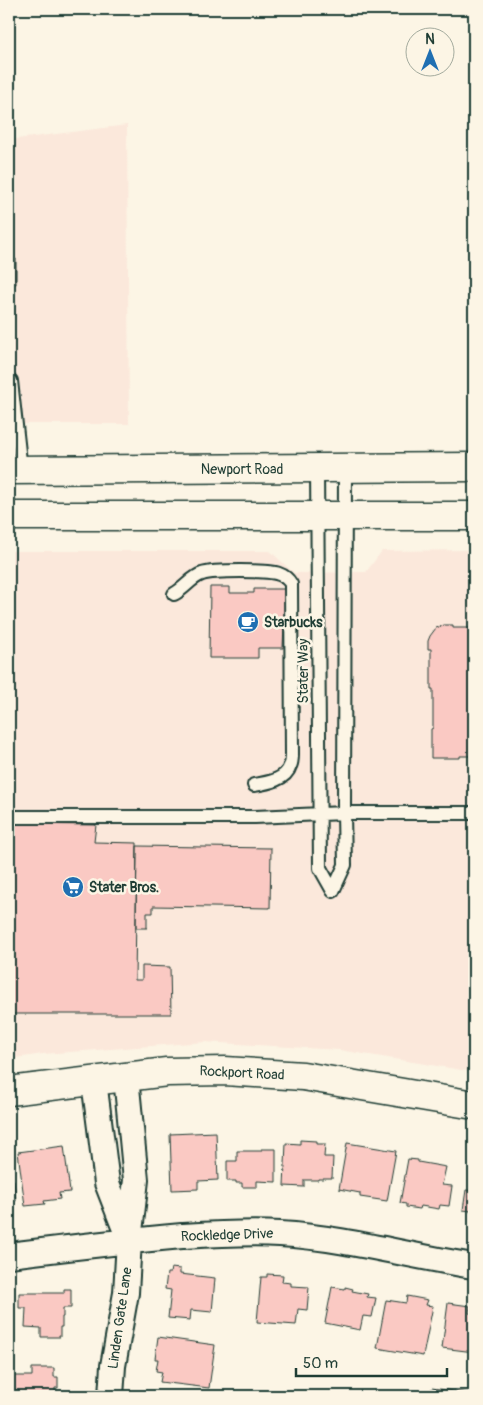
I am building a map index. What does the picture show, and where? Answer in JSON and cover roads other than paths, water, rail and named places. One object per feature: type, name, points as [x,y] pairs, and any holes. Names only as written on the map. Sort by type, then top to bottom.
[{"type":"main road","name":"Newport Road","points":[[15,470],[474,467]]},
{"type":"main road","points":[[9,516],[474,516]]},
{"type":"main road","name":"Rockport Road","points":[[9,1091],[167,1072],[225,1070],[303,1076],[474,1105]]},
{"type":"street","name":"Linden Gate Lane","points":[[111,1396],[126,1293],[129,1240],[136,1180],[126,1077]]},
{"type":"street","name":"Linden Gate Lane","points":[[94,1081],[107,1183],[129,1240]]},
{"type":"street","points":[[104,1163],[134,1160]]},
{"type":"street","name":"Rockledge Drive","points":[[9,1255],[129,1240],[238,1232],[330,1239],[474,1266]]},
{"type":"lane","points":[[9,380],[11,381],[15,470]]},
{"type":"lane","name":"Stater Way","points":[[317,468],[320,868],[333,891],[345,865],[344,813]]},
{"type":"lane","points":[[344,813],[345,468]]},
{"type":"lane","points":[[174,594],[182,590],[196,576],[208,572],[273,572],[286,577],[291,584],[292,754],[290,766],[284,776],[254,785]]},
{"type":"lane","points":[[9,817],[255,817],[344,813],[474,813]]},
{"type":"place","name":"Starbucks","points":[[248,622]]},
{"type":"place","name":"Stater Bros.","points":[[73,887]]}]
